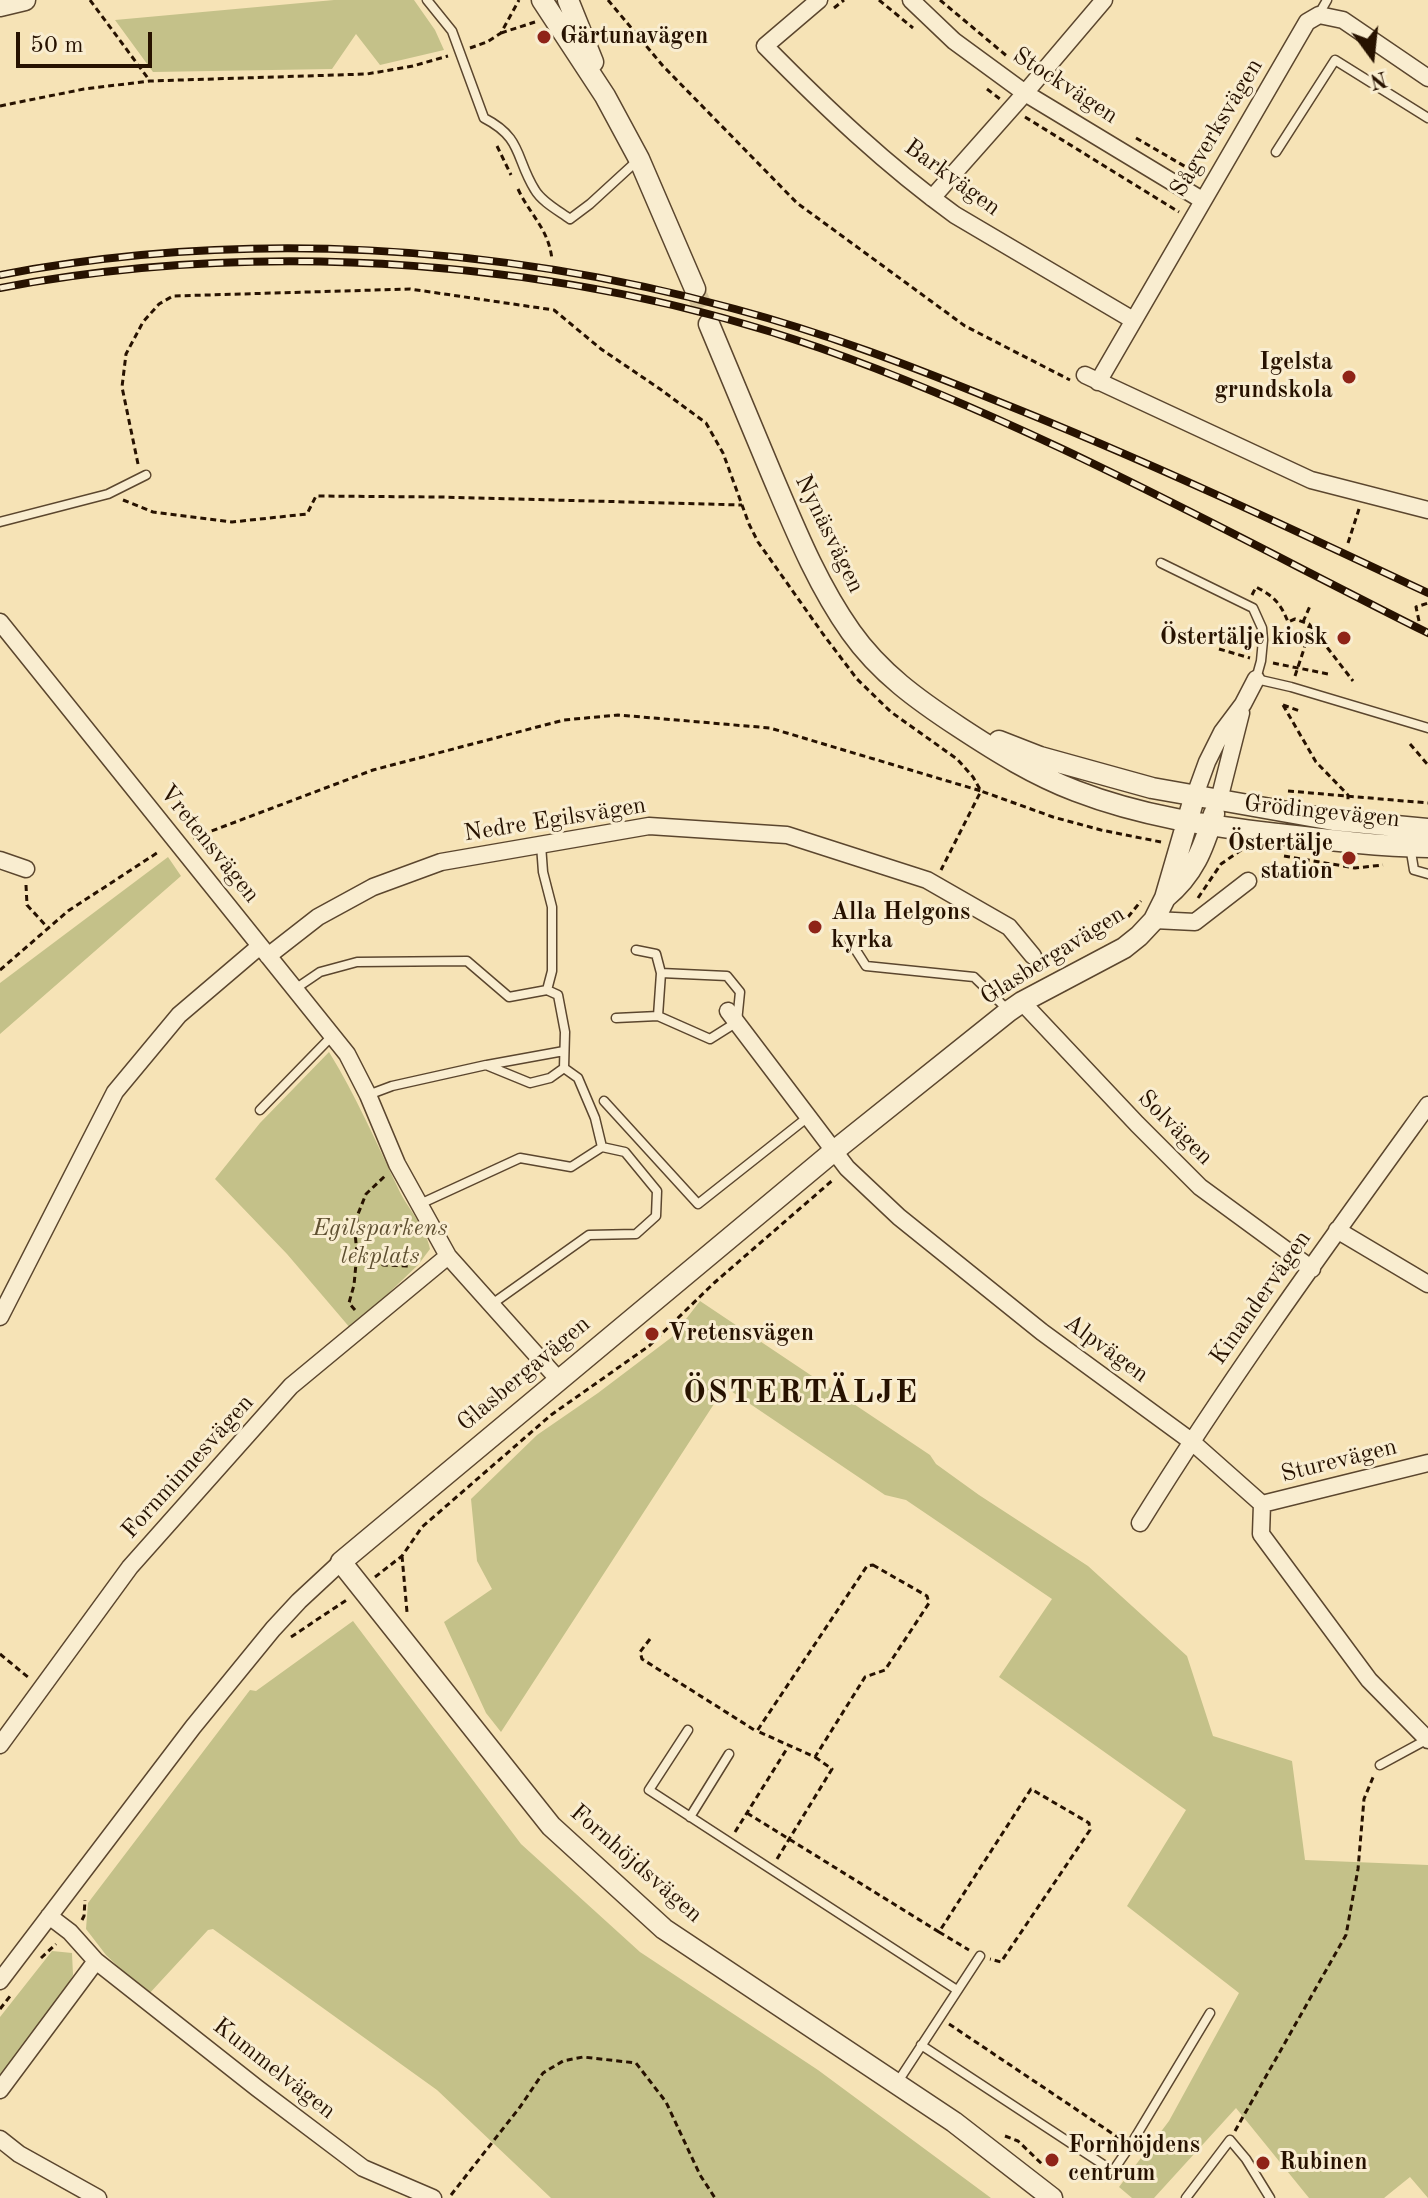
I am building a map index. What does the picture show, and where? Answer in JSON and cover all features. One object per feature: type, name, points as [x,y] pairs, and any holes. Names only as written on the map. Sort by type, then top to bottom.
[{"type":"street","points":[[0,6],[25,0]]},
{"type":"street","points":[[568,0],[605,96]]},
{"type":"street","name":"Barkvägen","points":[[819,0],[765,46],[866,144],[932,198],[955,215],[1133,320]]},
{"type":"street","name":"Stockvägen","points":[[911,0],[954,41],[1025,93],[1197,196]]},
{"type":"street","points":[[932,198],[1104,0]]},
{"type":"street","points":[[537,6],[605,96],[639,159],[695,289]]},
{"type":"street","name":"Sågverksvägen","points":[[1091,378],[1133,320],[1197,196],[1307,22],[1323,7],[1428,78]]},
{"type":"street","name":"Nynäsvägen","points":[[709,324],[820,583],[871,657],[896,683],[923,704],[996,751],[1074,790],[1186,822]]},
{"type":"street","points":[[1091,378],[1311,480],[1428,510]]},
{"type":"street","name":"Vretensvägen","points":[[0,622],[347,1054],[397,1164],[448,1256],[558,1379]]},
{"type":"street","points":[[1195,795],[1222,732],[1243,704],[1256,679]]},
{"type":"street","points":[[1219,800],[1243,704]]},
{"type":"street","name":"Nynäsvägen","points":[[958,726],[1040,757],[1088,771],[1152,788],[1195,795]]},
{"type":"street","name":"Grödingevägen","points":[[1195,795],[1420,838]]},
{"type":"street","name":"Glasbergavägen","points":[[0,1981],[193,1727],[273,1629],[341,1562],[834,1151],[1015,1006],[1124,948],[1139,936],[1154,920],[1155,897],[1195,795]]},
{"type":"street","name":"Glasbergavägen","points":[[1155,897],[1189,875],[1219,800]]},
{"type":"street","name":"Grödingevägen","points":[[1186,822],[1375,846],[1420,838]]},
{"type":"street","name":"Nedre Egilsvägen","points":[[0,1317],[115,1092],[179,1015],[264,951],[318,917],[373,887],[441,862],[649,826],[787,835],[934,884],[1009,927],[1033,956]]},
{"type":"street","points":[[0,860],[26,869]]},
{"type":"street","points":[[1154,920],[1195,922],[1248,881]]},
{"type":"street","name":"Solvägen","points":[[1015,1006],[1200,1187],[1312,1269]]},
{"type":"street","name":"Alpvägen","points":[[732,1016],[847,1168],[899,1217],[1042,1332],[1191,1441],[1262,1504]]},
{"type":"street","name":"Kinandervägen","points":[[1140,1523],[1191,1441],[1428,1105]]},
{"type":"street","points":[[1337,1230],[1428,1284]]},
{"type":"street","name":"Fornminnesvägen","points":[[0,1745],[130,1567],[291,1386],[448,1256]]},
{"type":"street","name":"Sturevägen","points":[[1262,1504],[1428,1463]]},
{"type":"street","points":[[1262,1504],[1261,1534],[1369,1680],[1428,1740]]},
{"type":"street","name":"Fornhöjdsvägen","points":[[341,1562],[551,1826],[664,1929],[954,2122],[1046,2195]]},
{"type":"street","name":"Kummelvägen","points":[[49,1916],[70,1932],[96,1961],[363,2168],[433,2198]]},
{"type":"street","points":[[0,2090],[96,1961]]},
{"type":"street","points":[[0,2139],[19,2154],[98,2198]]},
{"type":"lane","points":[[427,0],[452,31],[484,118],[499,126],[516,144],[536,192],[570,219],[639,159]]},
{"type":"lane","points":[[1276,152],[1335,60],[1428,118]]},
{"type":"lane","points":[[0,522],[108,494],[146,475]]},
{"type":"lane","points":[[1161,563],[1253,608],[1262,628],[1263,648],[1256,679],[1428,728]]},
{"type":"lane","points":[[1420,838],[1414,870],[1428,874]]},
{"type":"lane","points":[[541,845],[543,872],[552,907],[552,971],[547,990]]},
{"type":"lane","points":[[850,941],[866,966],[974,977],[1015,1006]]},
{"type":"lane","points":[[636,950],[656,954],[661,973],[658,1016]]},
{"type":"lane","points":[[295,989],[320,972],[357,962],[467,961],[509,997],[547,990],[558,995],[565,1032],[564,1068]]},
{"type":"lane","points":[[616,1018],[658,1016],[710,1039],[732,1016],[740,992],[727,976],[661,973]]},
{"type":"lane","points":[[260,1110],[332,1036]]},
{"type":"lane","points":[[368,1095],[392,1086],[564,1051]]},
{"type":"lane","points":[[486,1065],[530,1083],[550,1078],[564,1068]]},
{"type":"lane","points":[[564,1068],[578,1078],[595,1118],[602,1147]]},
{"type":"lane","points":[[604,1101],[698,1204],[808,1117]]},
{"type":"lane","points":[[419,1204],[520,1158],[571,1167],[602,1147],[625,1152],[657,1191],[656,1216],[636,1234],[589,1235],[492,1304]]},
{"type":"lane","points":[[688,1730],[649,1790],[957,1990]]},
{"type":"lane","points":[[1380,1765],[1428,1740]]},
{"type":"lane","points":[[690,1817],[729,1754]]},
{"type":"lane","points":[[896,2083],[980,1956]]},
{"type":"lane","points":[[921,2045],[1113,2171],[1210,2013]]},
{"type":"lane","points":[[1186,2198],[1230,2140],[1270,2198]]},
{"type":"path","points":[[90,0],[150,81]]},
{"type":"path","points":[[501,33],[519,0]]},
{"type":"path","points":[[608,0],[663,66],[797,203],[965,326],[1080,385],[1091,378]]},
{"type":"path","points":[[940,0],[1012,61]]},
{"type":"path","points":[[0,106],[84,89],[150,81],[367,74],[413,66],[460,52],[501,33],[536,22],[537,6]]},
{"type":"path","points":[[1011,108],[1179,212],[1197,196],[1200,175],[1131,135]]},
{"type":"path","points":[[146,475],[136,461],[122,387],[126,354],[143,322],[159,304],[173,296],[410,289],[554,310]]},
{"type":"path","points":[[108,494],[153,512],[232,522],[307,514],[316,496],[742,505]]},
{"type":"path","points":[[1348,543],[1363,494]]},
{"type":"path","points":[[1246,605],[1256,587],[1279,602],[1288,622],[1295,619],[1309,624],[1353,681]]},
{"type":"path","points":[[1419,621],[1416,607],[1428,603]]},
{"type":"path","points":[[1303,622],[1310,606]]},
{"type":"path","points":[[1283,705],[1304,649],[1309,624]]},
{"type":"path","points":[[1283,705],[1300,711]]},
{"type":"path","points":[[1283,705],[1316,762],[1348,798]]},
{"type":"path","points":[[0,970],[68,911],[162,850],[373,770],[564,720],[618,715],[770,728],[981,791],[934,884]]},
{"type":"path","points":[[1410,744],[1428,765]]},
{"type":"path","points":[[1289,791],[1428,803]]},
{"type":"path","points":[[1158,851],[1160,842]]},
{"type":"path","points":[[1180,921],[1221,864],[1245,847]]},
{"type":"path","points":[[26,869],[27,905],[48,928]]},
{"type":"path","points":[[1127,919],[1155,897]]},
{"type":"path","points":[[366,1325],[349,1303],[354,1285],[358,1214],[366,1194],[397,1164]]},
{"type":"path","points":[[291,1637],[341,1605],[402,1556],[422,1527],[551,1415],[649,1346],[725,1273],[847,1168]]},
{"type":"path","points":[[357,1253],[372,1253],[383,1265],[418,1267],[424,1275]]},
{"type":"path","points":[[402,1556],[407,1611]]},
{"type":"path","points":[[757,1731],[867,1566],[873,1565],[927,1596],[929,1603],[885,1670],[865,1677],[815,1757]]},
{"type":"path","points":[[650,1639],[640,1652],[642,1659],[757,1731],[788,1746],[729,1842]]},
{"type":"path","points":[[0,1654],[41,1688]]},
{"type":"path","points":[[757,1731],[815,1757],[832,1769],[771,1869]]},
{"type":"path","points":[[1230,2140],[1346,1935],[1358,1869],[1364,1799],[1380,1765]]},
{"type":"path","points":[[747,1813],[939,1932],[980,1956],[1001,1962],[1090,1830],[1089,1823],[1031,1789],[939,1932]]},
{"type":"path","points":[[37,1961],[84,1916],[85,1897]]},
{"type":"path","points":[[0,2009],[18,1985]]},
{"type":"path","points":[[940,2017],[1130,2146]]},
{"type":"path","points":[[449,2198],[543,2073],[563,2061],[583,2057],[636,2063],[666,2102],[700,2175],[715,2198]]},
{"type":"green space","points":[[334,0],[414,0],[435,30],[444,50],[380,65],[356,34],[332,69],[153,72],[115,20]]},
{"type":"green space","points":[[168,857],[181,876],[0,1034],[0,983]]},
{"type":"green space","name":"Egilsparkens lekplats","points":[[329,1052],[402,1195],[425,1233],[430,1249],[418,1265],[351,1329],[287,1254],[215,1179],[260,1123]]},
{"type":"green space","points":[[700,1301],[930,1455],[936,1464],[979,1495],[1088,1566],[1187,1656],[1213,1736],[1292,1761],[1305,1860],[1428,1865],[1428,2198],[1410,2177],[1384,2198],[1309,2198],[1236,2108],[1154,2198],[1132,2198],[1119,2187],[1169,2121],[1239,1993],[1127,1906],[1186,1810],[999,1677],[1052,1599],[906,1500],[885,1495],[725,1387],[501,1732],[486,1713],[444,1622],[492,1589],[477,1561],[471,1499],[537,1435],[672,1337]]},
{"type":"green space","points":[[353,1621],[521,1844],[640,1952],[818,2070],[991,2198],[551,2198],[437,2090],[213,1929],[208,1930],[148,1995],[106,1955],[86,1929],[88,1903],[250,1690],[256,1691]]},
{"type":"green space","points":[[52,1951],[72,1953],[73,1975],[61,1998],[0,2085],[0,2017]]},
{"type":"tunnel","points":[[695,289],[709,324]]},
{"type":"railway","points":[[0,275],[91,261],[184,252],[276,248],[369,250],[462,258],[554,270],[645,287],[802,329],[932,375],[1160,470],[1428,593]]},
{"type":"railway","points":[[0,288],[101,273],[204,264],[308,262],[413,266],[518,277],[621,294],[722,318],[820,348],[976,410],[1128,481],[1428,633]]},
{"type":"place","name":"Gärtunavägen","points":[[544,37]]},
{"type":"place","name":"Igelsta grundskola","points":[[1349,377]]},
{"type":"place","name":"Östertälje kiosk","points":[[1344,638]]},
{"type":"place","name":"Östertälje station","points":[[1349,858]]},
{"type":"place","name":"Alla Helgons kyrka","points":[[815,927]]},
{"type":"place","name":"Vretensvägen","points":[[652,1334]]},
{"type":"place","name":"Fornhöjdens centrum","points":[[1052,2160]]},
{"type":"place","name":"Rubinen","points":[[1263,2163]]},
{"type":"district","name":"ÖSTERTÄLJE","points":[[801,1394]]}]
